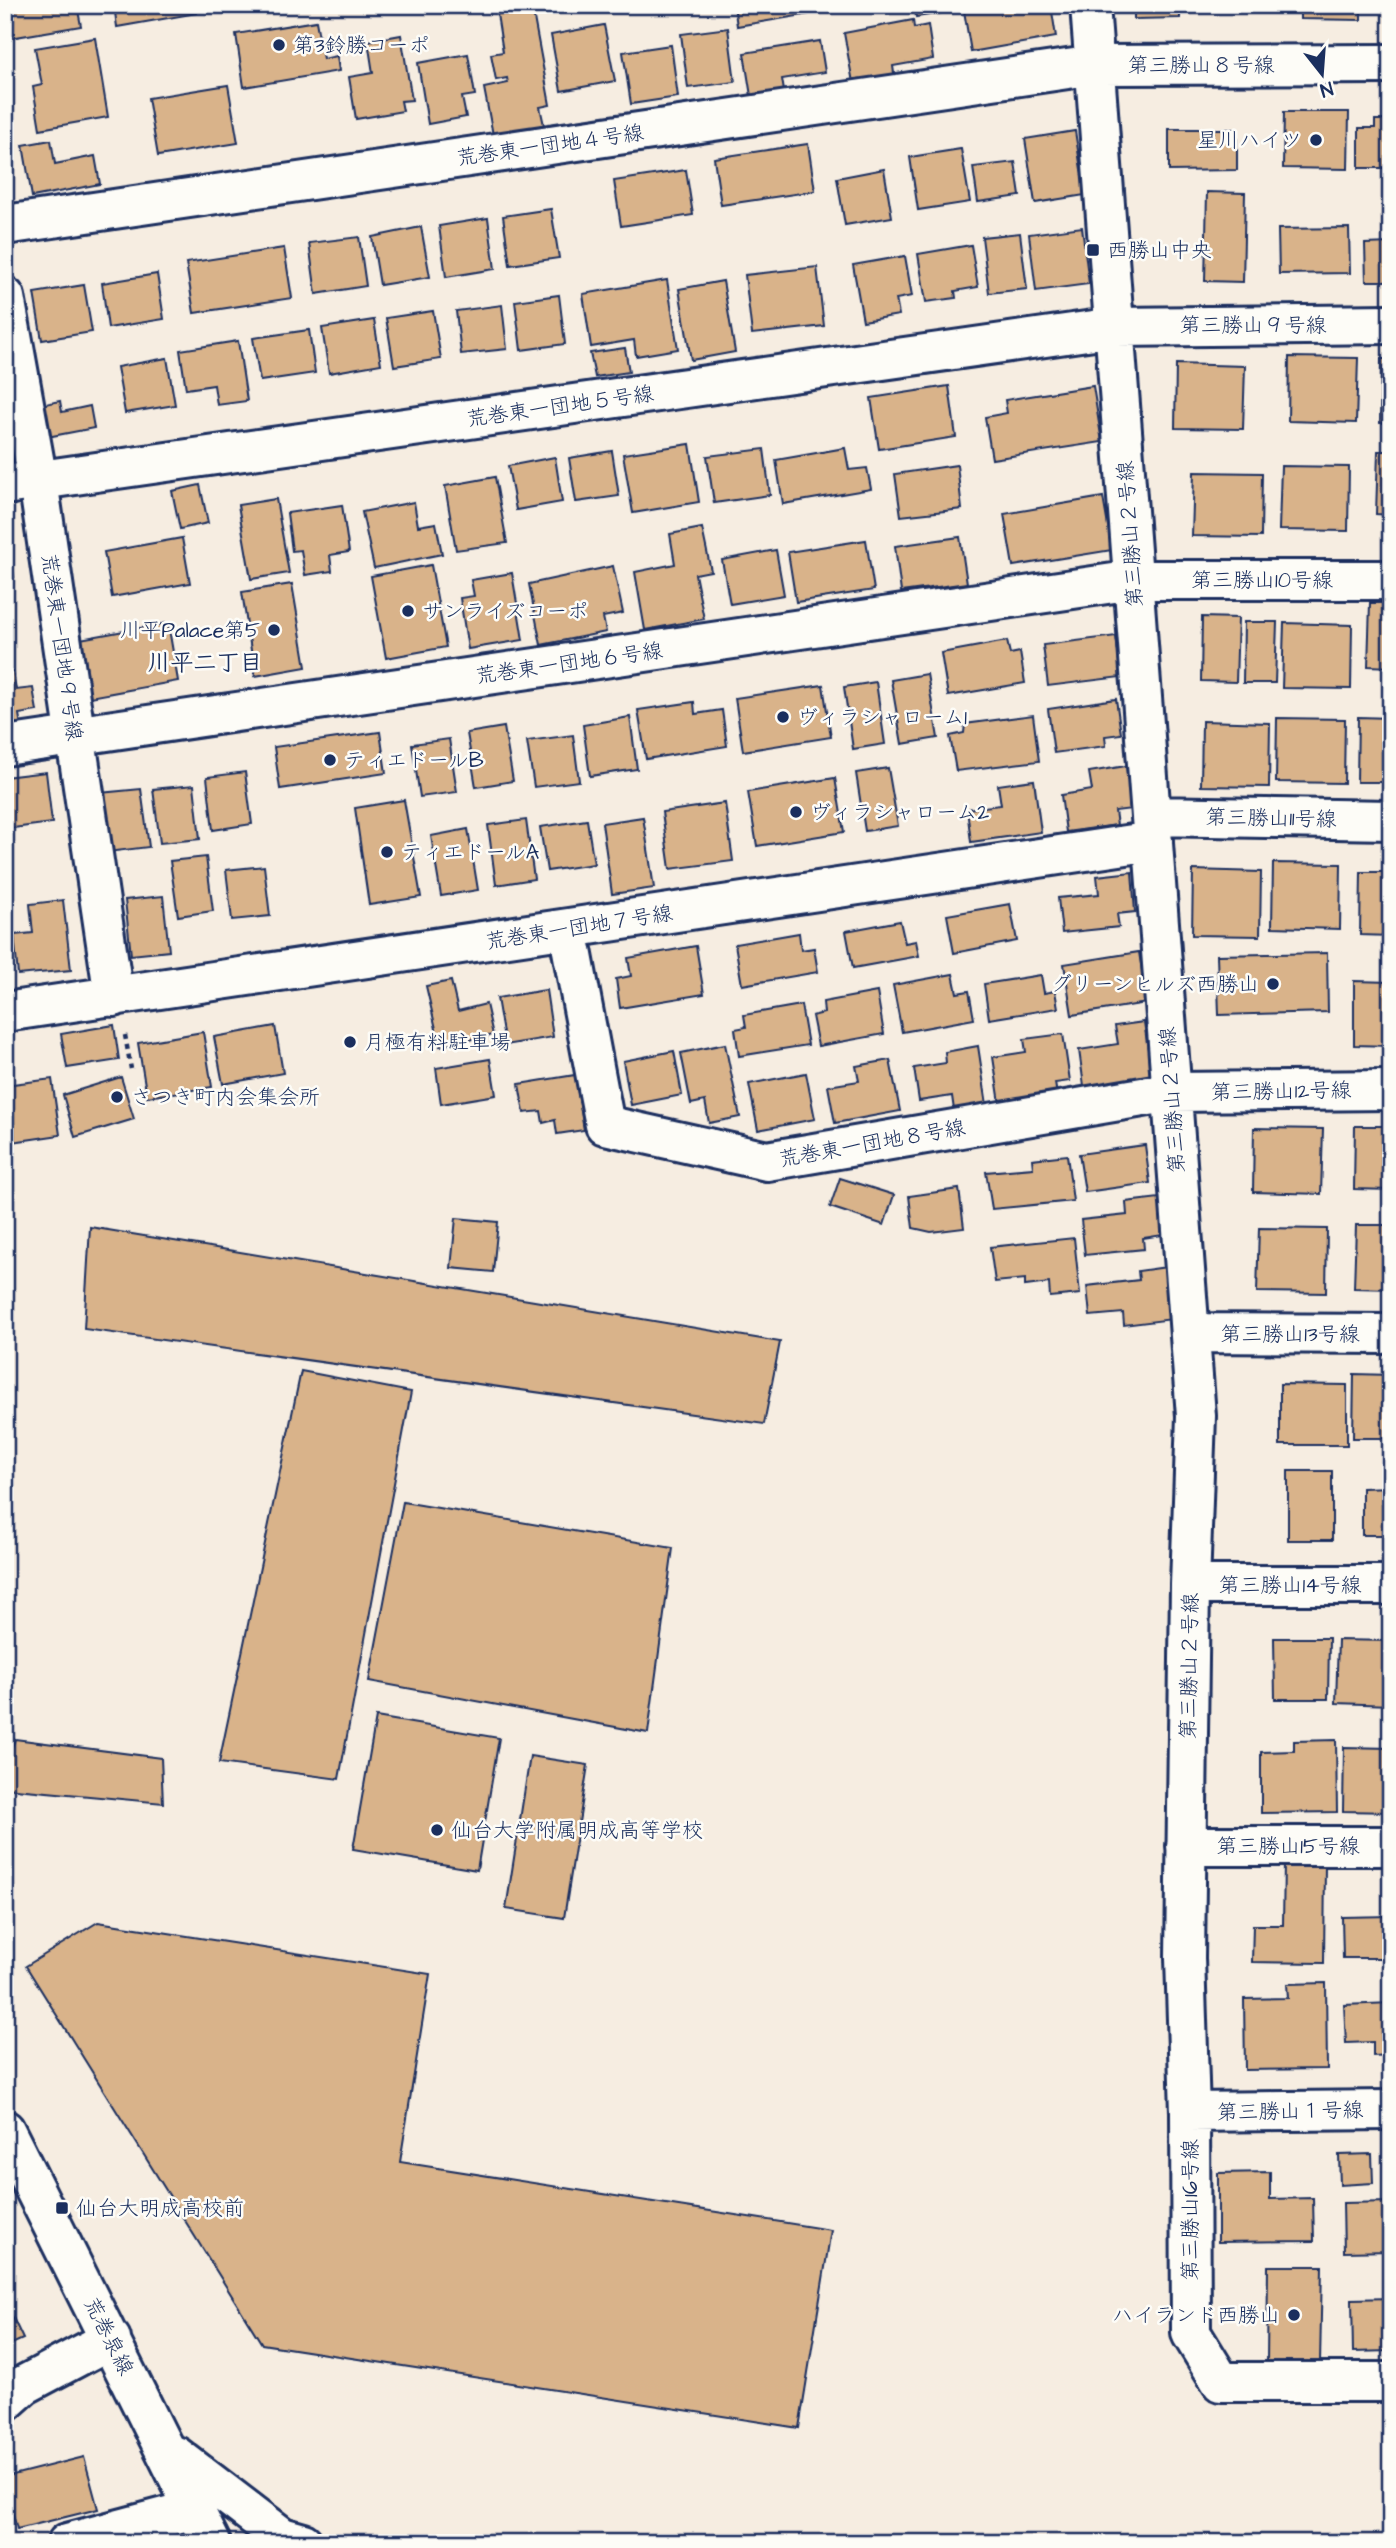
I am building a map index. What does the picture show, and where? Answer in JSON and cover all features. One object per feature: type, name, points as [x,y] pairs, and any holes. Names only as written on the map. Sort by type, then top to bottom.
[{"type":"street","name":"第三勝山２号線","points":[[1090,5],[1196,1416],[1190,1585],[1185,1958],[1190,2112]]},
{"type":"street","name":"第三勝山８号線","points":[[1095,65],[1391,64]]},
{"type":"street","name":"荒巻東一団地４号線","points":[[5,225],[1095,65]]},
{"type":"street","name":"荒巻東一団地９号線","points":[[5,297],[22,483],[75,735],[114,997]]},
{"type":"street","name":"第三勝山９号線","points":[[1115,327],[1391,324]]},
{"type":"street","name":"荒巻東一団地５号線","points":[[22,483],[1115,327]]},
{"type":"street","name":"第三勝山10号線","points":[[1134,580],[1391,580]]},
{"type":"street","name":"荒巻東一団地６号線","points":[[5,746],[1134,580]]},
{"type":"street","name":"第三勝山11号線","points":[[1152,829],[1391,820]]},
{"type":"street","name":"荒巻東一団地７号線","points":[[5,1012],[568,929],[1152,829]]},
{"type":"street","name":"荒巻東一団地８号線","points":[[568,929],[605,1125],[767,1161],[1172,1093]]},
{"type":"street","name":"第三勝山12号線","points":[[1172,1093],[1391,1090]]},
{"type":"street","name":"第三勝山13号線","points":[[1189,1333],[1391,1334]]},
{"type":"street","name":"第三勝山14号線","points":[[1190,1585],[1391,1585]]},
{"type":"street","name":"第三勝山15号線","points":[[1186,1846],[1391,1846]]},
{"type":"street","name":"第三勝山１号線","points":[[1190,2112],[1391,2109]]},
{"type":"street","name":"第三勝山16号線","points":[[1190,2112],[1191,2333],[1221,2382],[1391,2382]]},
{"type":"street","name":"荒巻泉線","points":[[5,2130],[166,2448],[211,2543]]},
{"type":"street","points":[[5,2402],[24,2385],[111,2339]]},
{"type":"street","points":[[166,2448],[282,2537],[303,2543]]},
{"type":"street","points":[[67,2543],[195,2509]]},
{"type":"building","points":[[21,5],[77,5],[81,26],[10,38],[5,8]]},
{"type":"building","points":[[114,5],[196,5],[197,13],[117,27]]},
{"type":"building","name":"第3鈴勝コーポ","points":[[229,5],[276,5],[230,12]]},
{"type":"building","points":[[734,5],[821,5],[822,12],[737,26]]},
{"type":"building","points":[[889,5],[948,5],[949,12],[916,17],[914,6],[890,10]]},
{"type":"building","points":[[963,5],[1051,5],[1056,37],[971,52]]},
{"type":"building","points":[[1134,5],[1180,5],[1180,18],[1134,19]]},
{"type":"building","points":[[1220,5],[1283,5],[1283,7],[1220,8]]},
{"type":"building","points":[[1300,5],[1361,5],[1361,20],[1300,19]]},
{"type":"building","points":[[532,7],[550,105],[540,107],[544,125],[493,135],[484,88],[508,83],[507,78],[496,80],[491,54],[503,52],[497,14]]},
{"type":"building","points":[[913,20],[914,28],[928,25],[933,59],[893,66],[895,80],[854,88],[844,33]]},
{"type":"building","name":"第3鈴勝コーポ","points":[[316,21],[323,59],[337,56],[339,71],[244,87],[236,34]]},
{"type":"building","points":[[604,25],[615,81],[561,91],[551,35]]},
{"type":"building","points":[[728,28],[735,82],[688,88],[681,34]]},
{"type":"building","points":[[401,35],[412,100],[401,101],[403,111],[356,119],[349,77],[373,73],[368,41]]},
{"type":"building","points":[[95,38],[108,117],[40,129],[33,87],[42,85],[35,48]]},
{"type":"building","points":[[820,41],[825,72],[782,79],[784,91],[751,96],[744,53]]},
{"type":"building","points":[[671,45],[678,97],[631,104],[623,52]]},
{"type":"building","points":[[468,54],[475,95],[462,97],[466,117],[428,124],[418,63]]},
{"type":"building","points":[[228,85],[238,143],[158,156],[148,98]]},
{"type":"building","name":"星川ハイツ","points":[[1284,112],[1349,112],[1348,169],[1283,168]]},
{"type":"building","points":[[1375,120],[1391,120],[1391,168],[1359,168],[1359,128],[1375,128]]},
{"type":"building","points":[[1169,129],[1237,129],[1237,170],[1169,171]]},
{"type":"building","points":[[1075,131],[1085,195],[1035,203],[1025,139]]},
{"type":"building","points":[[51,140],[55,164],[95,156],[100,184],[32,197],[23,145]]},
{"type":"building","points":[[808,144],[815,191],[721,205],[714,158]]},
{"type":"building","points":[[961,149],[970,202],[918,210],[910,157]]},
{"type":"building","points":[[1015,162],[1020,196],[978,202],[973,167]]},
{"type":"building","points":[[884,169],[892,217],[845,225],[837,178]]},
{"type":"building","points":[[686,170],[693,215],[621,226],[614,181]]},
{"type":"building","points":[[1207,192],[1245,193],[1243,282],[1205,281]]},
{"type":"building","points":[[551,209],[559,258],[510,265],[503,216]]},
{"type":"building","points":[[488,218],[495,269],[446,277],[439,226]]},
{"type":"building","points":[[421,227],[430,277],[380,285],[372,237]]},
{"type":"building","points":[[1082,227],[1089,284],[1036,291],[1029,234]]},
{"type":"building","points":[[1349,228],[1350,273],[1279,274],[1278,229]]},
{"type":"building","points":[[1020,233],[1027,289],[989,293],[982,237]]},
{"type":"building","points":[[359,237],[366,286],[316,294],[309,243]]},
{"type":"building","points":[[1391,243],[1391,281],[1366,281],[1365,244]]},
{"type":"building","points":[[971,245],[978,287],[955,291],[956,298],[926,302],[918,254]]},
{"type":"building","points":[[284,248],[292,298],[194,313],[186,263]]},
{"type":"building","points":[[905,256],[912,296],[896,299],[899,315],[863,321],[853,265]]},
{"type":"building","points":[[817,267],[824,326],[752,334],[745,275]]},
{"type":"building","points":[[157,274],[164,319],[108,328],[102,283]]},
{"type":"building","points":[[667,280],[678,349],[636,356],[634,340],[591,347],[583,294]]},
{"type":"building","points":[[723,281],[735,352],[691,360],[679,289]]},
{"type":"building","points":[[84,285],[92,332],[42,340],[34,293]]},
{"type":"building","points":[[559,295],[565,344],[521,350],[515,301]]},
{"type":"building","points":[[502,305],[507,349],[461,354],[456,311]]},
{"type":"building","points":[[433,311],[441,359],[394,366],[386,318]]},
{"type":"building","points":[[374,320],[381,364],[329,373],[322,328]]},
{"type":"building","points":[[309,330],[315,373],[260,381],[253,338]]},
{"type":"building","points":[[238,341],[247,401],[217,405],[214,385],[186,389],[180,350]]},
{"type":"building","points":[[625,348],[629,372],[595,377],[590,353]]},
{"type":"building","points":[[1289,357],[1358,358],[1356,423],[1288,421]]},
{"type":"building","points":[[167,358],[175,405],[125,413],[117,367]]},
{"type":"building","points":[[1381,359],[1391,359],[1391,423],[1380,423]]},
{"type":"building","points":[[1176,364],[1245,366],[1243,429],[1175,428]]},
{"type":"building","points":[[949,386],[956,437],[879,449],[871,398]]},
{"type":"building","points":[[1093,386],[1102,442],[992,459],[985,417],[1007,413],[1005,400]]},
{"type":"building","points":[[60,401],[62,412],[90,406],[94,428],[47,437],[41,405]]},
{"type":"building","points":[[690,444],[699,502],[633,513],[623,454]]},
{"type":"building","points":[[845,448],[849,470],[867,468],[871,489],[783,504],[776,460]]},
{"type":"building","points":[[764,449],[770,495],[714,503],[707,456]]},
{"type":"building","points":[[612,451],[619,496],[576,502],[569,458]]},
{"type":"building","points":[[1378,451],[1391,451],[1391,515],[1376,514]]},
{"type":"building","points":[[555,457],[562,502],[516,510],[508,466]]},
{"type":"building","points":[[957,465],[962,509],[901,516],[895,474]]},
{"type":"building","points":[[1281,466],[1349,467],[1348,531],[1279,530]]},
{"type":"building","points":[[1194,472],[1262,473],[1261,537],[1192,536]]},
{"type":"building","points":[[495,477],[507,543],[456,550],[445,486]]},
{"type":"building","points":[[200,485],[208,523],[180,529],[172,491]]},
{"type":"building","points":[[1103,497],[1112,550],[1013,566],[1004,514]]},
{"type":"building","points":[[276,499],[289,573],[251,579],[238,505]]},
{"type":"building","points":[[414,502],[418,526],[436,523],[442,554],[374,568],[362,512]]},
{"type":"building","points":[[342,505],[349,552],[330,555],[332,571],[305,575],[301,550],[292,551],[287,513]]},
{"type":"building","points":[[5,524],[14,577],[5,579]]},
{"type":"building","points":[[702,528],[711,571],[695,574],[704,619],[645,630],[635,572],[675,564],[670,534]]},
{"type":"building","points":[[960,537],[967,583],[901,592],[895,546]]},
{"type":"building","points":[[182,538],[190,583],[112,597],[104,552]]},
{"type":"building","points":[[866,540],[874,590],[796,602],[788,552]]},
{"type":"building","points":[[776,550],[784,595],[730,604],[722,560]]},
{"type":"building","name":"サンライズコーポ","points":[[431,565],[446,647],[386,658],[371,576]]},
{"type":"building","points":[[613,566],[623,613],[603,617],[606,632],[541,645],[529,584]]},
{"type":"building","points":[[512,573],[523,640],[468,649],[460,598],[474,596],[471,580]]},
{"type":"building","name":"川平Palace第5","points":[[292,584],[306,667],[255,676],[242,592]]},
{"type":"building","points":[[1370,603],[1391,603],[1391,667],[1368,666]]},
{"type":"building","points":[[1202,617],[1238,618],[1236,682],[1201,681]]},
{"type":"building","points":[[1244,622],[1277,622],[1275,683],[1243,683]]},
{"type":"building","points":[[168,623],[178,681],[90,697],[80,639]]},
{"type":"building","points":[[1284,623],[1352,625],[1351,689],[1282,688]]},
{"type":"building","points":[[1116,636],[1121,677],[1048,686],[1043,645]]},
{"type":"building","points":[[1007,641],[1010,654],[1020,652],[1025,683],[948,696],[941,653]]},
{"type":"building","points":[[13,671],[16,690],[33,688],[37,711],[19,714],[21,726],[5,728],[5,672]]},
{"type":"building","points":[[927,674],[938,738],[902,744],[891,680]]},
{"type":"building","points":[[876,682],[885,744],[853,749],[844,687]]},
{"type":"building","name":"ヴィラシャローム1","points":[[823,685],[831,737],[743,751],[735,698]]},
{"type":"building","points":[[1116,699],[1121,734],[1105,736],[1106,746],[1054,753],[1048,709]]},
{"type":"building","points":[[694,702],[695,714],[722,710],[727,746],[646,759],[638,710]]},
{"type":"building","points":[[1033,715],[1039,761],[956,771],[950,736],[964,733],[965,724]]},
{"type":"building","points":[[630,717],[637,769],[590,776],[583,725]]},
{"type":"building","points":[[1358,717],[1391,718],[1391,782],[1357,782]]},
{"type":"building","points":[[1277,718],[1345,719],[1344,783],[1276,782]]},
{"type":"building","points":[[1202,721],[1270,723],[1269,787],[1201,786]]},
{"type":"building","points":[[504,727],[513,781],[476,787],[467,733]]},
{"type":"building","name":"ティエドールB","points":[[380,732],[386,773],[280,789],[274,747]]},
{"type":"building","points":[[573,735],[579,781],[534,787],[527,741]]},
{"type":"building","points":[[449,739],[457,792],[420,797],[412,744]]},
{"type":"building","points":[[1126,766],[1132,809],[1115,811],[1117,825],[1066,832],[1061,795],[1092,790],[1089,772]]},
{"type":"building","points":[[888,768],[898,826],[865,831],[856,773]]},
{"type":"building","points":[[46,772],[52,823],[5,829],[5,777]]},
{"type":"building","points":[[245,772],[252,824],[213,830],[207,777]]},
{"type":"building","name":"ヴィラシャローム2","points":[[835,778],[844,832],[757,846],[748,792]]},
{"type":"building","points":[[1034,780],[1041,832],[971,842],[967,809],[1001,805],[998,785]]},
{"type":"building","points":[[194,785],[200,839],[160,843],[153,789]]},
{"type":"building","points":[[141,789],[149,847],[108,852],[100,793]]},
{"type":"building","name":"ティエドールA","points":[[404,800],[421,897],[369,905],[355,808]]},
{"type":"building","points":[[725,803],[733,861],[670,869],[662,812]]},
{"type":"building","points":[[643,817],[654,888],[612,894],[602,823]]},
{"type":"building","points":[[526,820],[534,879],[496,885],[488,825]]},
{"type":"building","points":[[587,820],[594,864],[547,871],[540,827]]},
{"type":"building","points":[[468,829],[478,890],[441,896],[431,836]]},
{"type":"building","points":[[206,857],[213,911],[178,916],[170,861]]},
{"type":"building","points":[[1273,863],[1341,864],[1340,929],[1272,927]]},
{"type":"building","points":[[264,866],[270,916],[232,920],[226,870]]},
{"type":"building","points":[[1193,870],[1261,872],[1260,936],[1192,935]]},
{"type":"building","points":[[1132,872],[1135,912],[1117,914],[1119,927],[1062,933],[1058,898],[1099,894],[1097,876]]},
{"type":"building","points":[[1361,872],[1391,872],[1391,936],[1360,935]]},
{"type":"building","points":[[163,896],[169,951],[131,955],[125,900]]},
{"type":"building","points":[[63,900],[71,970],[18,975],[14,935],[33,933],[30,904]]},
{"type":"building","points":[[1010,904],[1017,941],[954,953],[947,915]]},
{"type":"building","points":[[900,921],[905,943],[916,941],[919,956],[853,968],[846,931]]},
{"type":"building","points":[[799,933],[801,950],[814,948],[818,972],[742,985],[735,944]]},
{"type":"building","points":[[696,946],[704,994],[620,1008],[616,979],[631,976],[628,958]]},
{"type":"building","points":[[1139,952],[1147,1003],[1072,1015],[1064,964]]},
{"type":"building","name":"グリーンヒルズ西勝山","points":[[1327,953],[1328,1012],[1219,1015],[1217,955]]},
{"type":"building","points":[[953,974],[957,993],[969,991],[974,1019],[902,1032],[893,985]]},
{"type":"building","points":[[1041,975],[1044,993],[1055,991],[1058,1008],[989,1019],[984,984]]},
{"type":"building","points":[[451,981],[458,1011],[486,1004],[493,1035],[440,1046],[426,986]]},
{"type":"building","points":[[1354,981],[1391,982],[1391,1046],[1354,1045]]},
{"type":"building","points":[[546,990],[553,1037],[505,1045],[497,998]]},
{"type":"building","points":[[877,992],[884,1034],[818,1046],[812,1016],[824,1013],[823,1002]]},
{"type":"building","points":[[801,1005],[808,1045],[739,1056],[735,1029],[746,1027],[744,1015]]},
{"type":"building","points":[[1144,1022],[1152,1076],[1084,1086],[1079,1050],[1118,1044],[1115,1026]]},
{"type":"building","points":[[114,1025],[119,1060],[67,1068],[61,1034]]},
{"type":"building","points":[[275,1026],[283,1073],[223,1084],[214,1037]]},
{"type":"building","points":[[203,1032],[212,1087],[147,1097],[138,1043]]},
{"type":"building","points":[[1063,1034],[1070,1081],[1055,1083],[1057,1095],[1000,1103],[993,1057],[1026,1052],[1024,1039]]},
{"type":"building","points":[[725,1044],[740,1117],[709,1123],[705,1101],[691,1104],[681,1053]]},
{"type":"building","points":[[978,1046],[987,1105],[954,1110],[952,1096],[919,1101],[914,1068],[946,1063],[945,1052]]},
{"type":"building","points":[[674,1051],[682,1095],[631,1105],[623,1061]]},
{"type":"building","points":[[490,1059],[496,1095],[441,1104],[436,1068]]},
{"type":"building","points":[[890,1060],[900,1111],[835,1123],[828,1086],[859,1081],[856,1066]]},
{"type":"building","points":[[806,1073],[815,1119],[758,1130],[749,1084]]},
{"type":"building","points":[[575,1075],[584,1130],[557,1134],[555,1120],[543,1123],[541,1111],[524,1113],[519,1084]]},
{"type":"building","points":[[121,1077],[134,1119],[75,1137],[63,1095]]},
{"type":"building","points":[[52,1079],[60,1135],[5,1143],[5,1085]]},
{"type":"building","points":[[1355,1126],[1391,1126],[1391,1190],[1354,1189]]},
{"type":"building","points":[[1254,1128],[1323,1129],[1321,1194],[1253,1192]]},
{"type":"building","points":[[1145,1145],[1150,1183],[1085,1192],[1079,1154]]},
{"type":"building","points":[[1067,1155],[1073,1201],[992,1209],[986,1172],[1033,1168],[1032,1159]]},
{"type":"building","points":[[840,1178],[894,1195],[884,1225],[830,1207]]},
{"type":"building","points":[[959,1189],[964,1228],[931,1232],[913,1228],[909,1196]]},
{"type":"building","points":[[1159,1198],[1163,1235],[1143,1238],[1144,1249],[1085,1255],[1081,1220],[1127,1215],[1126,1202]]},
{"type":"building","points":[[456,1218],[498,1222],[493,1272],[451,1268]]},
{"type":"building","points":[[1356,1225],[1391,1225],[1391,1289],[1354,1288]]},
{"type":"building","points":[[90,1227],[780,1342],[764,1424],[84,1329]]},
{"type":"building","points":[[1259,1228],[1327,1229],[1326,1293],[1257,1292]]},
{"type":"building","points":[[1074,1238],[1080,1294],[1050,1297],[1049,1283],[1025,1286],[1025,1279],[995,1282],[990,1247]]},
{"type":"building","points":[[1167,1267],[1173,1319],[1124,1325],[1123,1313],[1090,1316],[1087,1286],[1139,1280],[1138,1271]]},
{"type":"building","points":[[301,1371],[411,1392],[339,1779],[219,1763]]},
{"type":"building","points":[[1354,1374],[1391,1375],[1391,1438],[1353,1438]]},
{"type":"building","points":[[1280,1384],[1347,1385],[1347,1445],[1280,1445]]},
{"type":"building","points":[[1288,1471],[1332,1471],[1332,1540],[1288,1540]]},
{"type":"building","points":[[1391,1487],[1391,1535],[1362,1535],[1362,1488]]},
{"type":"building","points":[[403,1502],[673,1548],[648,1733],[369,1681]]},
{"type":"building","points":[[1274,1638],[1329,1638],[1328,1699],[1275,1699]]},
{"type":"building","points":[[1338,1640],[1391,1641],[1391,1705],[1336,1703]]},
{"type":"building","points":[[376,1717],[499,1738],[477,1870],[353,1849]]},
{"type":"building","points":[[15,1739],[161,1758],[163,1803],[5,1788],[5,1766]]},
{"type":"building","points":[[1336,1740],[1337,1812],[1261,1813],[1261,1752],[1294,1751],[1294,1741]]},
{"type":"building","points":[[1344,1747],[1391,1748],[1391,1812],[1343,1811]]},
{"type":"building","points":[[530,1756],[588,1765],[564,1918],[506,1909]]},
{"type":"building","points":[[1284,1862],[1325,1863],[1324,1963],[1252,1962],[1253,1925],[1283,1925]]},
{"type":"building","points":[[1391,1916],[1391,1958],[1343,1958],[1342,1917]]},
{"type":"building","points":[[98,1922],[430,1974],[400,2162],[831,2230],[799,2428],[262,2344],[26,1966]]},
{"type":"building","points":[[1326,1983],[1327,2069],[1245,2070],[1244,1999],[1288,1998],[1287,1984]]},
{"type":"building","points":[[1391,2003],[1391,2055],[1373,2056],[1373,2042],[1346,2043],[1344,2005]]},
{"type":"building","points":[[1372,2154],[1373,2183],[1340,2185],[1339,2155]]},
{"type":"building","points":[[1270,2172],[1270,2199],[1313,2198],[1314,2241],[1218,2242],[1218,2173]]},
{"type":"building","points":[[1391,2202],[1391,2251],[1344,2252],[1343,2203]]},
{"type":"building","name":"ハイランド西勝山","points":[[1268,2266],[1322,2266],[1320,2364],[1267,2364]]},
{"type":"building","points":[[1391,2298],[1391,2351],[1353,2352],[1352,2299]]},
{"type":"building","points":[[5,2301],[23,2339],[5,2347]]},
{"type":"building","points":[[84,2457],[98,2509],[17,2529],[5,2477]]},
{"type":"place","name":"第3鈴勝コーポ","points":[[279,45]]},
{"type":"place","name":"星川ハイツ","points":[[1316,140]]},
{"type":"place","name":"西勝山中央","points":[[1093,250]]},
{"type":"place","name":"サンライズコーポ","points":[[408,611]]},
{"type":"place","name":"川平Palace第5","points":[[274,630]]},
{"type":"place","name":"ヴィラシャローム1","points":[[783,717]]},
{"type":"place","name":"ティエドールB","points":[[330,760]]},
{"type":"place","name":"ヴィラシャローム2","points":[[796,812]]},
{"type":"place","name":"ティエドールA","points":[[387,852]]},
{"type":"place","name":"グリーンヒルズ西勝山","points":[[1273,984]]},
{"type":"place","name":"月極有料駐車場","points":[[350,1042]]},
{"type":"place","name":"さつき町内会集会所","points":[[117,1097]]},
{"type":"place","name":"仙台大学附属明成高等学校","points":[[437,1830]]},
{"type":"place","name":"仙台大明成高校前","points":[[62,2208]]},
{"type":"place","name":"ハイランド西勝山","points":[[1294,2315]]},
{"type":"district","name":"川平二丁目","points":[[205,662]]}]
